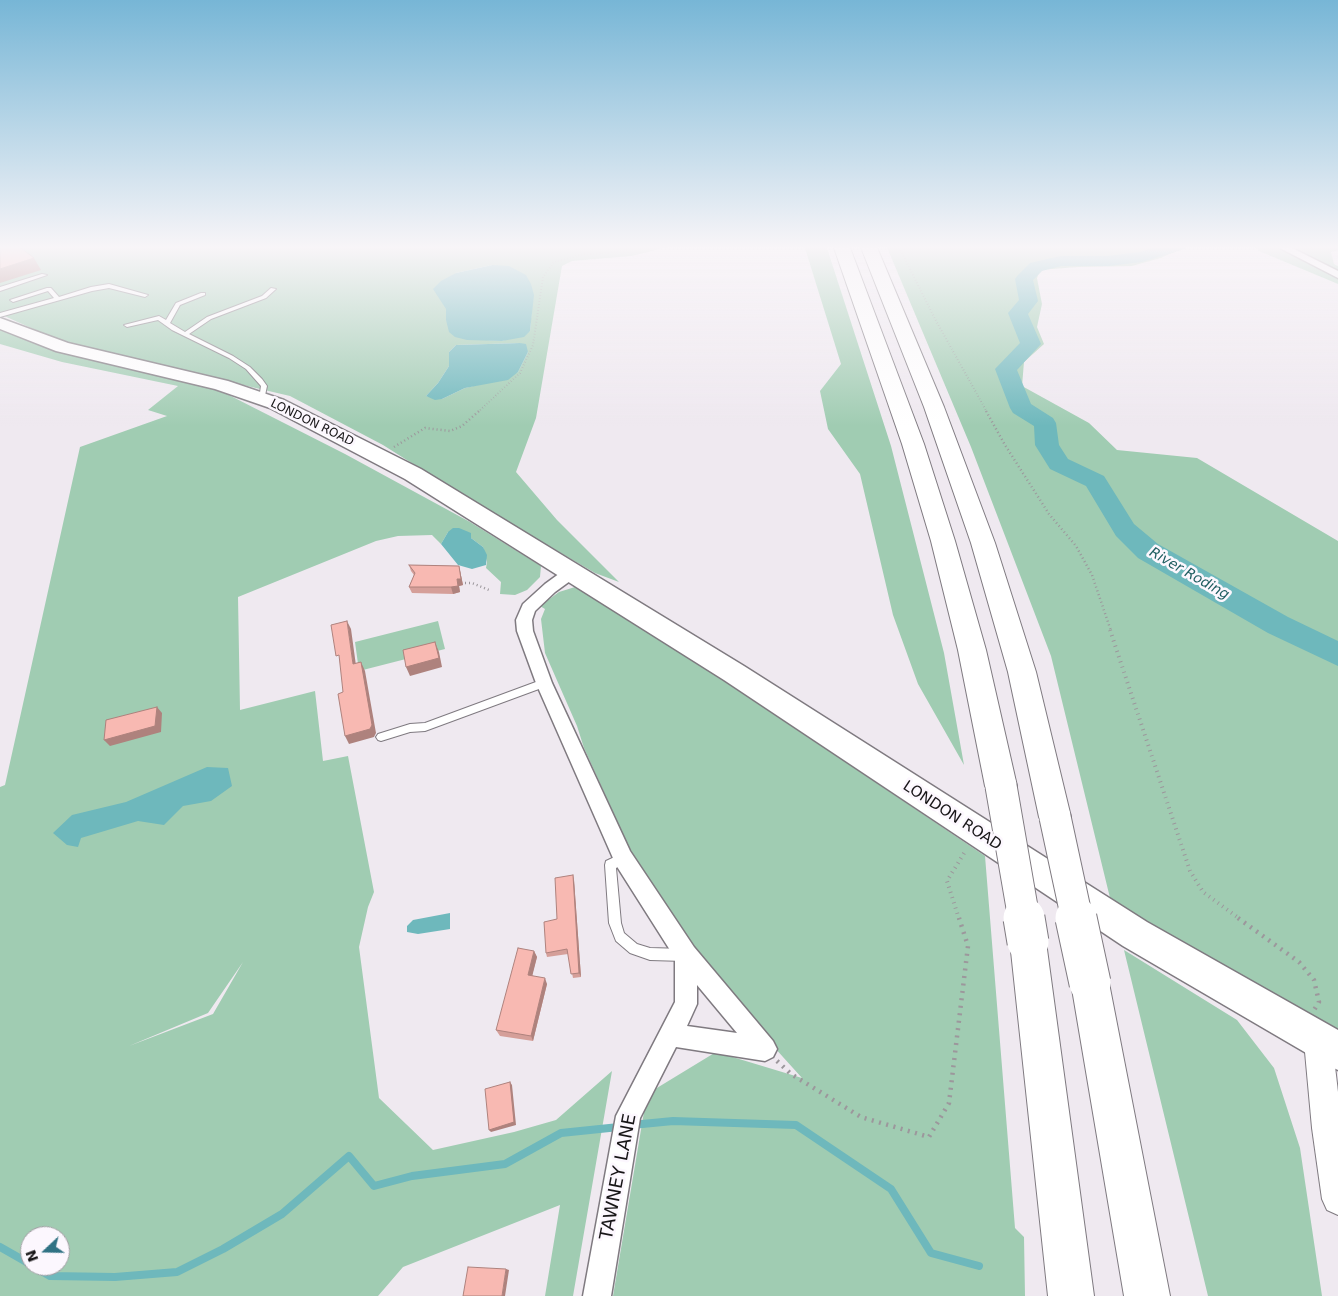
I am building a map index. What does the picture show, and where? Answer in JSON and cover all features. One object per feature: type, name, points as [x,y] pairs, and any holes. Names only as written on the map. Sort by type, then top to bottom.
[{"type":"highway","points":[[864,305],[910,436],[943,541],[972,650],[1001,786],[1028,942],[1071,1296]]},
{"type":"highway","points":[[893,305],[937,415],[983,543],[1022,672],[1090,983],[1147,1296]]},
{"type":"main road","name":"LONDON ROAD","points":[[0,323],[62,348],[221,385],[277,404],[414,474],[734,673],[1135,934],[1318,1040]]},
{"type":"street","points":[[572,572],[550,588],[528,608],[524,620],[525,631],[544,683],[623,858],[686,955],[765,1049]]},
{"type":"street","name":"TAWNEY LANE","points":[[597,1296],[628,1116],[686,1004],[686,955]]},
{"type":"street","points":[[669,1035],[765,1049]]},
{"type":"street","points":[[1318,1040],[1327,1128],[1338,1199]]},
{"type":"lane","points":[[0,315],[32,305]]},
{"type":"lane","points":[[167,323],[177,305]]},
{"type":"lane","points":[[186,334],[209,318],[242,305]]},
{"type":"lane","points":[[127,325],[159,318],[231,357],[248,368],[260,380],[264,386],[262,399]]},
{"type":"lane","points":[[381,737],[410,728],[425,726],[544,683]]},
{"type":"lane","points":[[623,858],[610,865],[615,923],[620,937],[634,950],[650,954],[686,955]]},
{"type":"path","points":[[379,456],[425,428],[450,431],[462,426],[507,387],[520,373],[533,345],[539,305]]},
{"type":"path","points":[[928,305],[1005,445],[1048,514],[1076,546],[1092,575],[1190,870],[1203,892],[1300,962],[1314,980],[1319,1002],[1318,1040]]},
{"type":"path","points":[[465,583],[472,583],[489,590]]},
{"type":"path","points":[[765,1049],[791,1074],[861,1117],[929,1136],[949,1103],[968,946],[947,881],[976,832]]},
{"type":"green space","points":[[0,305],[447,305],[446,320],[487,340],[502,341],[530,331],[531,305],[555,305],[536,418],[516,472],[557,520],[619,582],[595,573],[467,498],[383,445],[290,396],[64,343],[0,314]],"holes":[[[520,343],[528,352],[518,372],[465,388],[442,399],[426,396],[438,383],[449,366],[449,352],[456,345]]]},
{"type":"green space","points":[[823,305],[846,305],[891,446],[944,653],[964,765],[918,684],[893,615],[860,474],[828,429],[820,391],[841,364]]},
{"type":"green space","points":[[911,305],[1042,305],[1037,327],[1044,344],[1024,362],[1022,386],[1089,423],[1117,450],[1197,458],[1338,541],[1338,1036],[1111,902],[1051,656],[971,447]]},
{"type":"green space","points":[[0,325],[219,390],[345,454],[470,522],[541,566],[540,577],[527,590],[515,595],[500,594],[501,582],[486,568],[487,562],[483,547],[471,538],[448,532],[441,544],[432,535],[398,536],[376,541],[238,597],[240,710],[315,691],[323,761],[348,756],[374,892],[368,907],[359,947],[379,1098],[433,1150],[514,1132],[556,1120],[612,1071],[573,1296],[545,1296],[560,1205],[403,1267],[378,1296],[0,1296],[0,787],[5,785],[80,447],[167,416],[148,410],[178,386],[62,362],[0,344]],"holes":[[[243,962],[213,1014],[129,1046],[208,1013]]]},
{"type":"green space","points":[[575,587],[589,589],[985,856],[1015,1228],[1024,1237],[1025,1296],[613,1296],[647,1094],[716,1052],[802,1078],[745,1015],[693,950],[632,854],[584,748],[577,726],[545,653],[541,619],[545,609],[540,606],[559,592]]},
{"type":"green space","points":[[438,621],[445,649],[359,671],[355,642]]},
{"type":"green space","points":[[1124,950],[1237,1020],[1274,1068],[1300,1148],[1322,1296],[1208,1296]]},
{"type":"water","points":[[444,305],[533,305],[530,331],[524,337],[502,341],[467,340],[455,337],[449,332],[446,309]]},
{"type":"water","points":[[526,344],[528,352],[518,372],[508,380],[465,388],[442,399],[435,400],[426,396],[438,383],[449,366],[449,352],[456,345]]},
{"type":"water","points":[[453,528],[459,528],[471,533],[471,538],[483,547],[487,555],[486,565],[472,569],[458,565],[441,544],[448,532]]},
{"type":"water","points":[[207,767],[228,768],[232,786],[211,801],[183,806],[164,825],[138,821],[81,838],[78,847],[67,845],[53,833],[72,815],[126,802]]},
{"type":"water","points":[[450,913],[450,929],[418,934],[407,932],[407,926],[413,920]]},
{"type":"building","points":[[409,565],[459,566],[461,579],[457,579],[458,586],[409,587],[415,573]]},
{"type":"building","points":[[347,621],[353,664],[361,662],[372,725],[370,729],[345,736],[338,694],[343,692],[339,655],[336,656],[331,625]]},
{"type":"building","points":[[435,642],[439,658],[406,667],[403,650]]},
{"type":"building","points":[[157,707],[155,726],[104,740],[106,720]]},
{"type":"building","points":[[573,875],[579,973],[571,974],[567,949],[546,953],[544,922],[557,919],[555,878]]},
{"type":"building","points":[[518,948],[534,951],[528,975],[545,978],[531,1036],[496,1030]]},
{"type":"building","points":[[510,1082],[514,1122],[489,1130],[485,1089]]},
{"type":"building","points":[[468,1267],[506,1269],[502,1296],[463,1296]]},
{"type":"waterway","name":"River Roding","points":[[1025,305],[1018,313],[1031,344],[1006,369],[1021,408],[1045,423],[1047,445],[1059,464],[1095,481],[1125,530],[1148,551],[1278,625],[1338,654]]},
{"type":"waterway","points":[[632,1125],[673,1121],[796,1125],[891,1189],[931,1253],[979,1266]]},
{"type":"waterway","points":[[50,1276],[115,1277],[177,1272],[223,1249],[282,1214],[349,1156],[374,1186],[412,1176],[505,1164],[561,1133],[619,1127]]},
{"type":"waterway","points":[[0,1247],[20,1258]]}]
